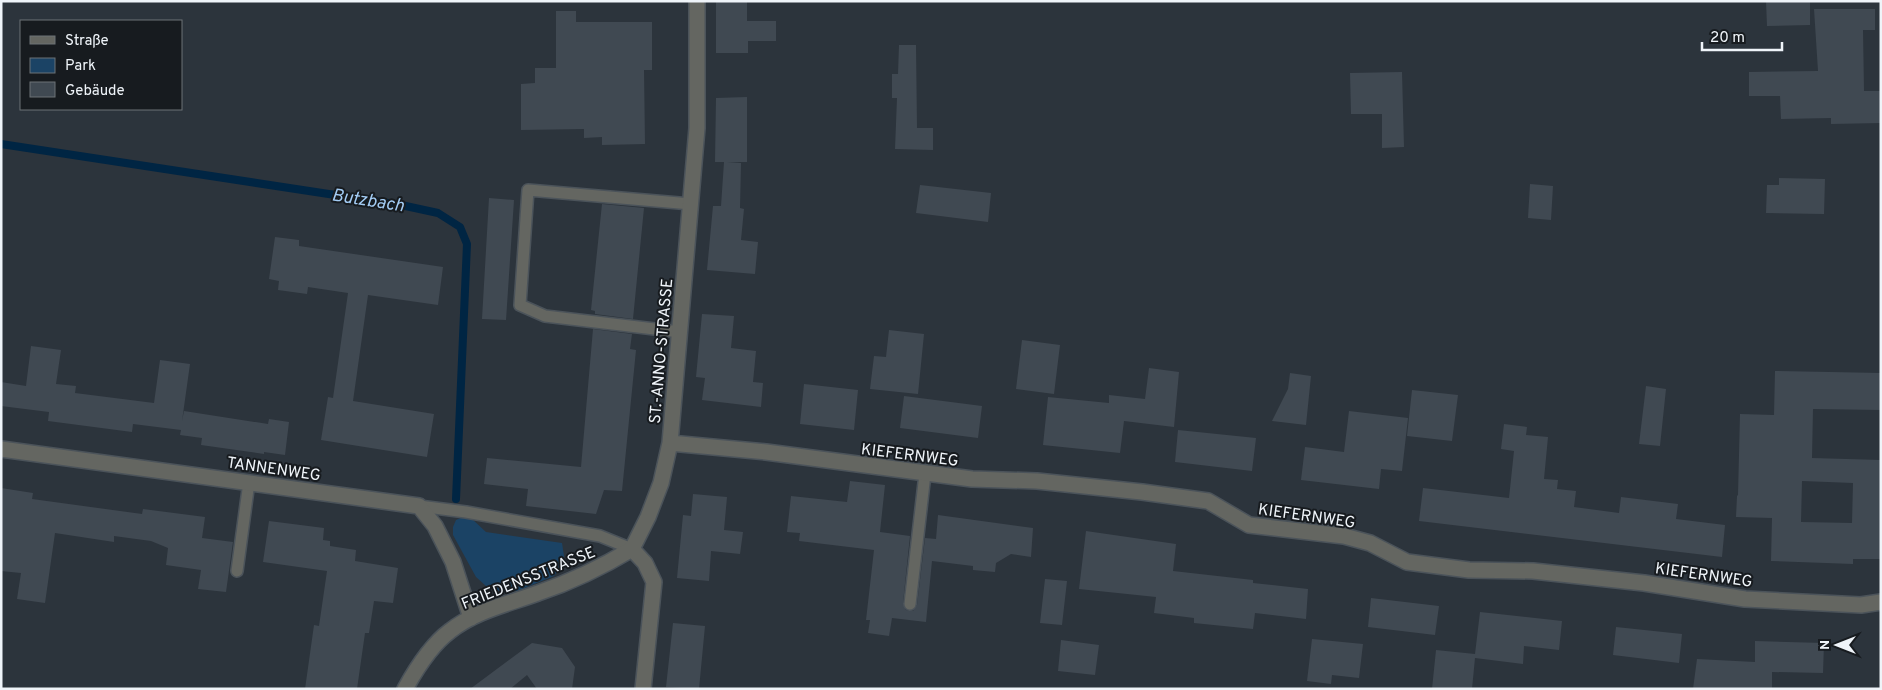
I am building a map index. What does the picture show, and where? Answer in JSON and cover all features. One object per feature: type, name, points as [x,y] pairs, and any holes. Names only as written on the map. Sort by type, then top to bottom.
[{"type":"street","name":"ST.-ANNO-STRASSE","points":[[632,549],[648,518],[661,483],[670,443],[697,128],[697,1]]},
{"type":"street","name":"KIEFERNWEG","points":[[670,443],[766,452],[925,474],[972,479],[1037,481],[1208,501],[1249,525],[1344,536],[1370,542],[1407,562],[1469,570],[1533,571],[1644,583],[1745,599],[1861,605],[1881,602]]},
{"type":"street","name":"TANNENWEG","points":[[1,449],[419,506]]},
{"type":"street","points":[[419,506],[435,526],[453,562],[471,618]]},
{"type":"street","name":"FRIEDENSSTRASSE","points":[[405,689],[418,666],[449,632],[471,618],[563,584],[606,564],[632,549]]},
{"type":"street","points":[[632,549],[645,563],[654,582],[643,689]]},
{"type":"lane","points":[[680,332],[545,316],[520,305],[528,190],[691,204]]},
{"type":"lane","points":[[910,604],[925,474]]},
{"type":"lane","points":[[237,571],[249,482]]},
{"type":"lane","points":[[419,506],[466,512],[600,536],[632,549]]},
{"type":"green space","points":[[465,516],[471,518],[486,532],[562,543],[564,556],[561,567],[554,576],[517,591],[502,592],[486,586],[476,577],[453,535],[453,527],[456,520]]},
{"type":"building","points":[[716,1],[747,1],[747,21],[776,21],[776,41],[748,41],[748,53],[716,53]]},
{"type":"building","points":[[1766,1],[1810,1],[1810,25],[1767,26]]},
{"type":"building","points":[[1814,9],[1875,9],[1875,30],[1863,30],[1864,91],[1881,91],[1881,123],[1831,124],[1831,118],[1781,119],[1780,96],[1749,96],[1749,72],[1818,71]]},
{"type":"building","points":[[556,11],[576,11],[576,22],[652,22],[652,70],[644,70],[645,144],[602,145],[602,137],[584,138],[584,129],[521,130],[521,84],[535,83],[535,68],[556,68]]},
{"type":"building","points":[[899,45],[916,45],[917,128],[933,128],[933,150],[895,149],[897,98],[892,98],[892,74],[898,74]]},
{"type":"building","points":[[1402,72],[1404,147],[1382,148],[1382,114],[1351,114],[1350,73]]},
{"type":"building","points":[[747,97],[747,162],[727,162],[741,163],[740,208],[744,209],[741,240],[758,242],[755,274],[707,270],[713,206],[721,206],[724,162],[715,162],[716,98]]},
{"type":"building","points":[[1779,178],[1825,179],[1824,214],[1766,213],[1767,185],[1779,185]]},
{"type":"building","points":[[1530,184],[1553,186],[1551,220],[1528,218]]},
{"type":"building","points":[[920,185],[991,193],[988,222],[916,213]]},
{"type":"building","points":[[489,198],[514,200],[506,320],[482,319]]},
{"type":"building","points":[[602,204],[644,208],[633,319],[595,314],[595,311],[591,310]]},
{"type":"building","points":[[275,237],[299,240],[299,246],[443,267],[438,305],[368,295],[353,401],[434,414],[427,457],[321,440],[328,397],[333,398],[348,293],[308,287],[307,294],[278,290],[279,281],[269,279]]},
{"type":"building","points":[[702,314],[734,316],[731,348],[756,351],[753,382],[763,383],[761,407],[702,400],[705,378],[696,377]]},
{"type":"building","points":[[593,329],[632,334],[630,349],[636,350],[622,491],[604,490],[596,514],[526,506],[528,489],[484,484],[487,458],[581,467]]},
{"type":"building","points":[[889,330],[924,334],[918,394],[870,389],[874,356],[886,357]]},
{"type":"building","points":[[1022,340],[1060,345],[1054,394],[1016,389]]},
{"type":"building","points":[[31,346],[61,350],[56,384],[76,386],[75,393],[154,403],[160,360],[190,364],[182,421],[184,411],[268,424],[269,419],[289,422],[285,455],[201,445],[202,438],[180,435],[181,430],[133,424],[132,432],[48,421],[49,412],[1,406],[1,382],[26,386]]},
{"type":"building","points":[[1149,368],[1179,372],[1174,427],[1124,421],[1120,453],[1043,445],[1048,397],[1109,403],[1109,395],[1145,399]]},
{"type":"building","points":[[1775,371],[1881,373],[1881,410],[1813,409],[1812,458],[1881,460],[1881,559],[1853,559],[1853,564],[1771,561],[1772,518],[1736,517],[1740,414],[1774,415]],"holes":[[[1802,481],[1853,483],[1852,523],[1801,522]]]},
{"type":"building","points":[[1290,373],[1311,376],[1306,425],[1272,421],[1288,389]]},
{"type":"building","points":[[804,384],[858,390],[854,430],[800,424]]},
{"type":"building","points":[[1646,386],[1666,389],[1660,446],[1639,444]]},
{"type":"building","points":[[1412,390],[1458,395],[1452,441],[1407,436]]},
{"type":"building","points":[[904,396],[982,406],[978,438],[900,428]]},
{"type":"building","points":[[1349,411],[1408,418],[1402,471],[1381,469],[1379,489],[1301,480],[1305,447],[1344,452]]},
{"type":"building","points":[[1504,424],[1527,427],[1526,435],[1548,437],[1544,479],[1558,480],[1557,489],[1576,491],[1574,507],[1619,513],[1621,497],[1678,504],[1676,519],[1725,525],[1722,557],[1419,521],[1423,488],[1509,498],[1514,451],[1501,449]]},
{"type":"building","points":[[1178,430],[1256,438],[1252,471],[1175,462]]},
{"type":"building","points":[[850,481],[885,485],[880,532],[910,536],[903,603],[906,610],[913,611],[917,605],[925,538],[936,539],[938,515],[1033,528],[1031,557],[1011,554],[996,563],[995,572],[973,570],[973,566],[932,561],[926,622],[892,618],[889,636],[868,633],[870,620],[866,620],[874,550],[799,541],[800,533],[787,532],[791,496],[847,502]]},
{"type":"building","points":[[1,488],[33,493],[32,499],[142,514],[143,509],[205,517],[202,538],[233,542],[226,592],[198,589],[201,570],[166,565],[168,548],[151,541],[114,536],[114,542],[55,533],[45,603],[17,599],[21,573],[1,571]]},
{"type":"building","points":[[693,494],[727,497],[724,530],[743,532],[740,554],[711,551],[709,581],[677,578],[683,515],[691,516]]},
{"type":"building","points":[[269,521],[324,528],[323,540],[330,541],[330,546],[356,550],[355,561],[398,568],[393,603],[374,601],[369,633],[365,633],[357,689],[305,689],[314,625],[319,626],[327,571],[263,562]]},
{"type":"building","points":[[1086,531],[1176,544],[1173,571],[1253,580],[1253,583],[1308,589],[1306,619],[1255,613],[1253,629],[1194,623],[1194,618],[1154,613],[1156,597],[1079,589]]},
{"type":"building","points":[[1045,579],[1067,581],[1062,625],[1040,623]]},
{"type":"building","points":[[1371,598],[1439,606],[1435,635],[1368,627]]},
{"type":"building","points":[[1480,612],[1562,621],[1559,650],[1524,646],[1523,664],[1475,658],[1472,689],[1432,689],[1436,650],[1475,654]]},
{"type":"building","points":[[673,623],[705,626],[699,689],[666,687]]},
{"type":"building","points":[[1616,627],[1682,634],[1679,663],[1613,655]]},
{"type":"building","points":[[1312,639],[1363,644],[1359,678],[1332,675],[1331,684],[1307,681]]},
{"type":"building","points":[[1061,640],[1099,645],[1095,675],[1058,671]]},
{"type":"building","points":[[1755,641],[1824,643],[1823,673],[1772,672],[1772,689],[1693,689],[1697,659],[1755,662]]},
{"type":"building","points":[[532,643],[562,648],[575,667],[572,689],[537,689],[527,675],[510,689],[470,689]]},
{"type":"waterway","name":"Butzbach","points":[[1,144],[401,205],[438,213],[460,227],[467,244],[456,499]]}]
